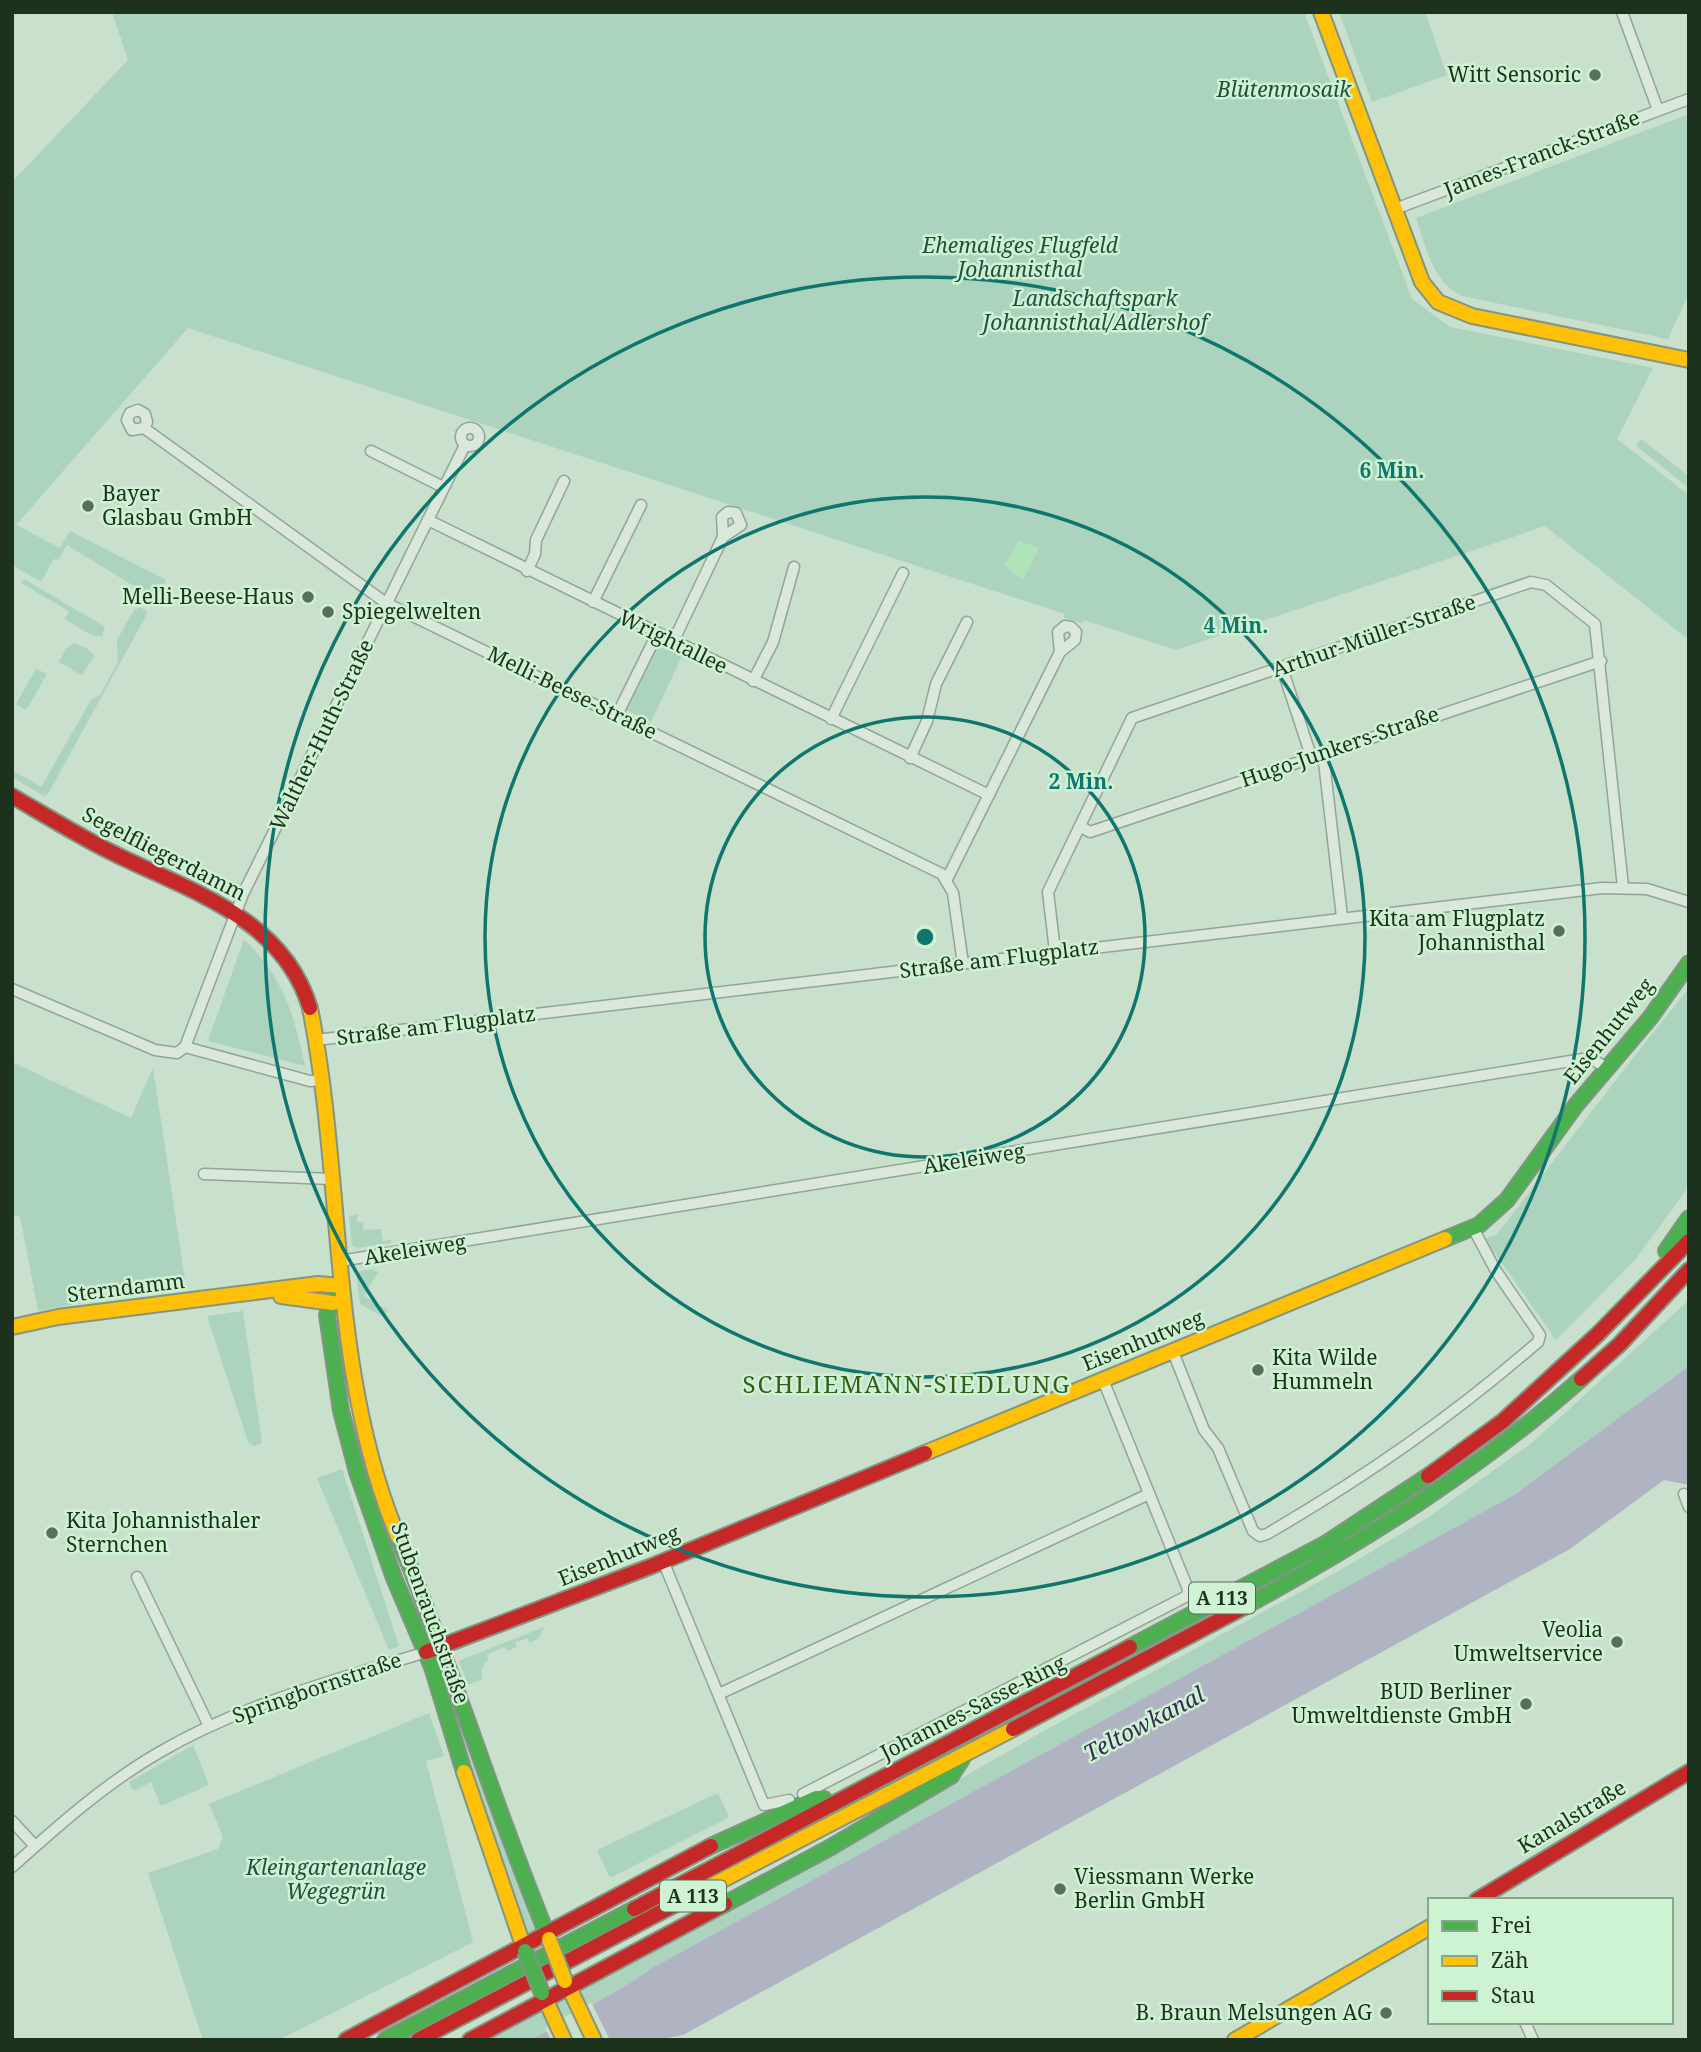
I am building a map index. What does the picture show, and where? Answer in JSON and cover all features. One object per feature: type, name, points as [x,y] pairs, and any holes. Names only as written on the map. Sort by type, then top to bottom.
[{"type":"main road","points":[[1321,12],[1422,282],[1434,298],[1448,309],[1689,360]]},
{"type":"main road","name":"Segelfliegerdamm","points":[[12,796],[109,851],[236,912],[254,925],[287,959],[309,1005],[322,1080]]},
{"type":"main road","name":"Eisenhutweg","points":[[426,1652],[663,1561],[1473,1228],[1499,1206],[1687,967]]},
{"type":"main road","name":"Stubenrauchstraße","points":[[322,1080],[342,1286],[360,1420],[393,1524],[441,1647],[524,1880],[594,2040]]},
{"type":"main road","points":[[1658,1275],[1662,1257],[1689,1218]]},
{"type":"main road","name":"A 113","points":[[386,2040],[1325,1544],[1409,1490],[1503,1421],[1658,1275],[1689,1241]]},
{"type":"main road","name":"A 113","points":[[418,2040],[1178,1642],[1398,1519],[1519,1434],[1582,1381],[1657,1308],[1689,1270]]},
{"type":"main road","name":"Sterndamm","points":[[12,1326],[71,1315],[245,1296],[318,1284],[342,1286]]},
{"type":"main road","name":"Stubenrauchstraße","points":[[342,1286],[327,1315],[341,1411],[354,1461],[394,1578],[426,1652],[524,1948],[564,2040]]},
{"type":"main road","points":[[1657,1308],[1674,1306],[1689,1291]]},
{"type":"main road","name":"Sterndamm","points":[[245,1296],[309,1297],[333,1303]]},
{"type":"main road","points":[[470,2040],[570,1990],[831,1847],[951,1776],[967,1752]]},
{"type":"main road","name":"Kanalstraße","points":[[1480,1898],[1689,1772]]},
{"type":"main road","points":[[346,2040],[750,1826],[816,1798],[835,1801]]},
{"type":"main road","points":[[1235,2040],[1428,1928]]},
{"type":"street","points":[[1622,12],[1658,110]]},
{"type":"street","name":"James-Franck-Straße","points":[[1395,209],[1689,99]]},
{"type":"street","name":"Melli-Beese-Straße","points":[[144,428],[386,603],[934,870],[947,879]]},
{"type":"street","name":"Walther-Huth-Straße","points":[[185,1047],[236,912],[465,445]]},
{"type":"street","points":[[371,451],[443,487]]},
{"type":"street","points":[[527,570],[535,554],[536,540],[564,481]]},
{"type":"street","name":"Wrightallee","points":[[593,602],[641,505]]},
{"type":"street","name":"Wrightallee","points":[[428,520],[989,795]]},
{"type":"street","points":[[673,642],[723,537]]},
{"type":"street","name":"Wrightallee","points":[[753,681],[772,642],[794,567]]},
{"type":"street","points":[[831,719],[903,573]]},
{"type":"street","name":"Arthur-Müller-Straße","points":[[1055,951],[1048,892],[1132,718],[1531,582],[1546,585],[1595,624],[1623,887]]},
{"type":"street","points":[[910,758],[928,721],[936,684],[967,622]]},
{"type":"street","points":[[617,715],[657,634]]},
{"type":"street","points":[[963,964],[953,892],[947,879],[1060,652]]},
{"type":"street","name":"Hugo-Junkers-Straße","points":[[1080,827],[1090,832],[1601,661]]},
{"type":"street","points":[[1282,668],[1311,756]]},
{"type":"street","points":[[1323,753],[1342,917]]},
{"type":"street","name":"Straße am Flugplatz","points":[[316,1040],[1342,917],[1623,887],[1647,889],[1686,903]]},
{"type":"street","points":[[12,989],[155,1051],[177,1053],[185,1047],[310,1081],[322,1080]]},
{"type":"street","name":"Akeleiweg","points":[[340,1261],[1583,1059],[1591,1058],[1606,1068]]},
{"type":"street","points":[[204,1174],[332,1179]]},
{"type":"street","points":[[1173,1352],[1203,1430],[1219,1448],[1253,1531],[1259,1536],[1267,1534],[1343,1490],[1420,1439],[1538,1342],[1540,1335],[1496,1271],[1473,1228]]},
{"type":"street","name":"Johannes-Sasse-Ring","points":[[663,1561],[764,1805],[781,1803],[803,1794],[1187,1596],[1188,1589],[1102,1380]]},
{"type":"street","points":[[719,1694],[1149,1494]]},
{"type":"street","points":[[1684,1494],[1689,1507]]},
{"type":"street","name":"Springbornstraße","points":[[137,1577],[209,1726]]},
{"type":"street","name":"Springbornstraße","points":[[12,1867],[85,1803],[160,1752],[209,1726],[285,1696],[426,1652]]},
{"type":"street","points":[[12,1821],[35,1846]]},
{"type":"street","points":[[1526,2024],[1533,2040]]},
{"type":"green space","name":"Landschaftspark Johannisthal/Adlershof","points":[[112,12],[1304,12],[1412,299],[1450,327],[1653,368],[1617,439],[1689,495],[1689,640],[1545,526],[1176,650],[1084,620],[1082,623],[1064,618],[1065,614],[188,328],[16,525],[60,548],[70,531],[166,580],[155,599],[67,545],[58,560],[54,559],[41,582],[12,565],[12,182],[128,60]]},
{"type":"green space","points":[[1339,12],[1425,12],[1447,75],[1372,102]]},
{"type":"green space","points":[[1689,114],[1689,293],[1668,339],[1462,296],[1452,290],[1437,273],[1416,218]]},
{"type":"green space","points":[[1641,439],[1689,476],[1689,488],[1636,446]]},
{"type":"green space","points":[[24,579],[105,627],[102,636],[93,636],[65,619],[69,611],[21,583]]},
{"type":"green space","points":[[140,607],[148,612],[48,794],[44,796],[12,777],[12,770],[41,787],[91,700],[100,695],[118,662],[117,640],[134,610]]},
{"type":"green space","points":[[661,640],[685,650],[651,722],[627,710]]},
{"type":"green space","points":[[74,643],[88,649],[94,656],[82,675],[59,662],[66,649]]},
{"type":"green space","points":[[36,669],[47,674],[26,710],[16,704]]},
{"type":"green space","points":[[244,939],[269,968],[285,997],[305,1066],[208,1041]]},
{"type":"green space","points":[[1689,988],[1689,1186],[1635,1260],[1556,1340],[1485,1239],[1497,1234]]},
{"type":"green space","points":[[12,1062],[131,1118],[153,1068],[185,1280],[86,1291],[87,1298],[80,1299],[80,1303],[38,1311],[20,1216],[12,1216]]},
{"type":"green space","points":[[358,1214],[357,1223],[363,1222],[363,1230],[381,1229],[383,1242],[391,1239],[391,1243],[357,1248],[352,1245],[349,1216]]},
{"type":"green space","points":[[372,1269],[378,1272],[364,1296],[388,1310],[384,1317],[360,1304],[356,1272]]},
{"type":"green space","points":[[1689,1300],[1689,1366],[1514,1495],[652,1968],[531,2040],[486,2040],[827,1855],[1051,1727],[1337,1572],[1429,1517],[1533,1442]]},
{"type":"green space","points":[[243,1311],[262,1443],[254,1446],[248,1442],[207,1316]]},
{"type":"green space","points":[[342,1469],[399,1646],[389,1650],[317,1478]]},
{"type":"green space","points":[[544,1627],[539,1638],[530,1643],[527,1638],[515,1643],[517,1647],[507,1651],[505,1647],[487,1654],[488,1660],[482,1668],[482,1679],[468,1685],[459,1661]]},
{"type":"green space","points":[[441,1668],[540,1928],[527,1935],[437,1670]]},
{"type":"green space","name":"Kleingartenanlage Wegegrün","points":[[429,1713],[444,1756],[426,1761],[473,1942],[279,2040],[203,2040],[148,1873],[218,1849],[223,1837],[209,1804]]},
{"type":"green space","points":[[193,1745],[209,1785],[161,1806],[151,1782],[133,1791],[129,1782]]},
{"type":"green space","points":[[718,1793],[729,1817],[610,1878],[597,1850]]},
{"type":"sand","points":[[1019,541],[1039,548],[1023,580],[1004,565]]},
{"type":"water","name":"Teltowkanal","points":[[1689,1366],[1689,1485],[1664,1480],[1570,1549],[683,2035],[656,2040],[531,2040],[652,1968],[1514,1495]]},
{"type":"pier","points":[[591,2002],[610,2040],[551,2040],[545,2028]]},
{"type":"traffic: fast","points":[[1445,1239],[1479,1225],[1507,1200],[1576,1105],[1650,1018],[1689,963]]},
{"type":"traffic: fast","points":[[1666,1251],[1689,1218]]},
{"type":"traffic: fast","points":[[341,1287],[327,1315],[341,1411],[357,1472],[394,1578],[432,1667],[464,1772]]},
{"type":"traffic: fast","points":[[1246,1606],[1334,1556],[1420,1502],[1503,1443],[1581,1379]]},
{"type":"traffic: fast","points":[[1130,1647],[1325,1544],[1428,1476]]},
{"type":"traffic: fast","points":[[398,1537],[549,1939]]},
{"type":"traffic: fast","points":[[725,1904],[831,1847],[951,1776],[962,1759]]},
{"type":"traffic: fast","points":[[711,1846],[816,1798],[824,1799]]},
{"type":"traffic: fast","points":[[385,2040],[634,1909]]},
{"type":"traffic: fast","points":[[525,1951],[542,1993]]},
{"type":"traffic: slow","points":[[1321,12],[1422,282],[1438,302],[1472,316],[1689,360]]},
{"type":"traffic: slow","points":[[310,1008],[329,1141],[349,1342],[360,1408],[376,1473],[398,1537]]},
{"type":"traffic: slow","points":[[925,1453],[1445,1239]]},
{"type":"traffic: slow","points":[[12,1327],[58,1317],[318,1284],[342,1286]]},
{"type":"traffic: slow","points":[[281,1296],[333,1303]]},
{"type":"traffic: slow","points":[[680,1902],[1013,1729]]},
{"type":"traffic: slow","points":[[464,1772],[525,1951]]},
{"type":"traffic: slow","points":[[1235,2040],[1428,1928]]},
{"type":"traffic: slow","points":[[549,1939],[565,1981]]},
{"type":"traffic: slow","points":[[566,1981],[594,2040]]},
{"type":"traffic: slow","points":[[543,1994],[564,2040]]},
{"type":"traffic: jam","points":[[12,796],[105,849],[226,908],[253,927],[277,949],[296,976],[310,1008]]},
{"type":"traffic: jam","points":[[1428,1476],[1503,1421],[1598,1334],[1689,1241]]},
{"type":"traffic: jam","points":[[1581,1379],[1620,1344],[1689,1270]]},
{"type":"traffic: jam","points":[[426,1652],[652,1566],[925,1453]]},
{"type":"traffic: jam","points":[[1013,1729],[1246,1606]]},
{"type":"traffic: jam","points":[[634,1909],[1130,1647]]},
{"type":"traffic: jam","points":[[1480,1898],[1689,1772]]},
{"type":"traffic: jam","points":[[346,2040],[711,1846]]},
{"type":"traffic: jam","points":[[418,2040],[680,1902]]},
{"type":"traffic: jam","points":[[470,2040],[725,1904]]},
{"type":"place","name":"Witt Sensoric","points":[[1595,75]]},
{"type":"place","name":"Bayer Glasbau GmbH","points":[[88,506]]},
{"type":"place","name":"Melli-Beese-Haus","points":[[308,597]]},
{"type":"place","name":"Spiegelwelten","points":[[328,612]]},
{"type":"place","name":"Kita am Flugplatz Johannisthal","points":[[1559,931]]},
{"type":"place","name":"Kita Wilde Hummeln","points":[[1258,1370]]},
{"type":"place","name":"Kita Johannisthaler Sternchen","points":[[52,1533]]},
{"type":"place","name":"Veolia Umweltservice","points":[[1617,1642]]},
{"type":"place","name":"BUD Berliner Umweltdienste GmbH","points":[[1526,1704]]},
{"type":"place","name":"Viessmann Werke Berlin GmbH","points":[[1060,1889]]},
{"type":"place","name":"B. Braun Melsungen AG","points":[[1386,2013]]},
{"type":"district","name":"SCHLIEMANN-SIEDLUNG","points":[[907,1385]]},
{"type":"park label","name":"Blütenmosaik","points":[[1284,90]]},
{"type":"park label","name":"Ehemaliges Flugfeld Johannisthal","points":[[1020,258]]}]
